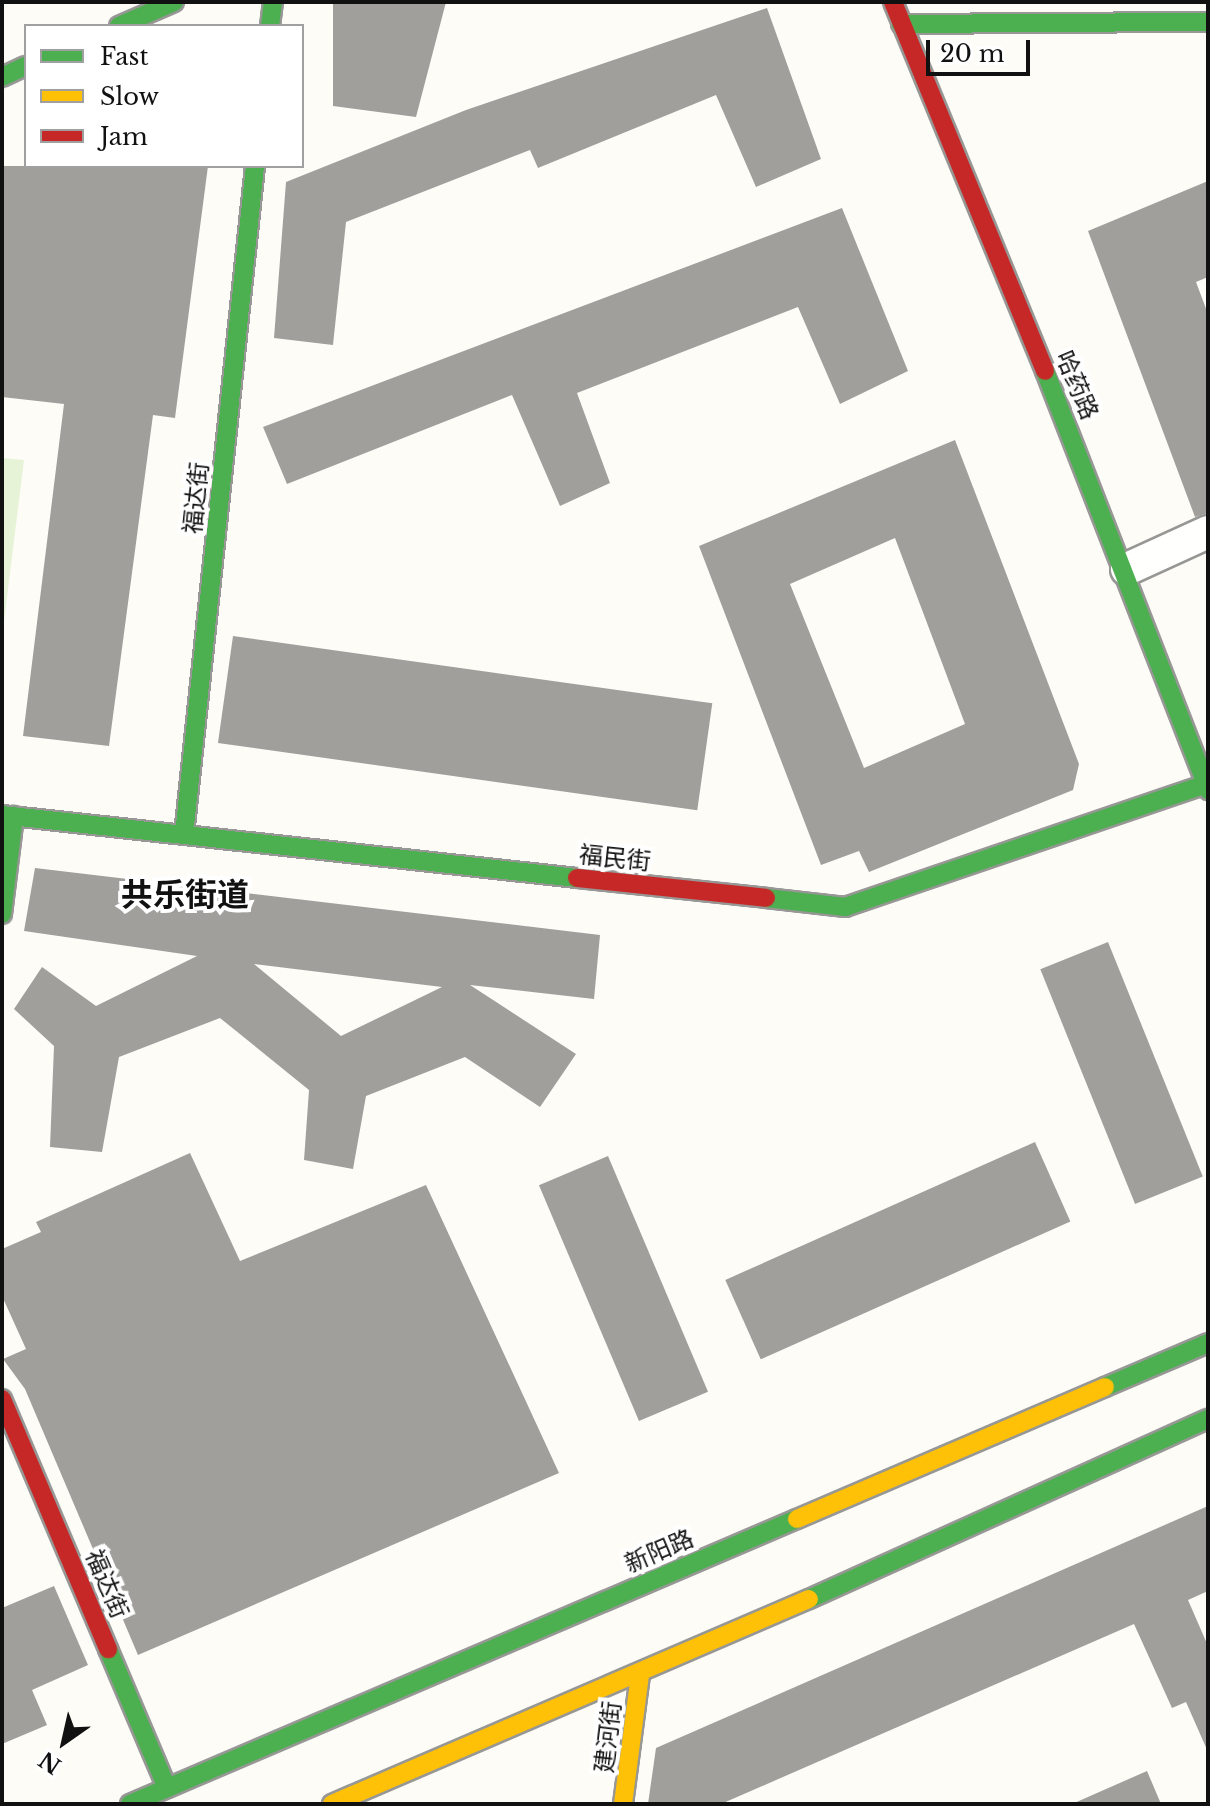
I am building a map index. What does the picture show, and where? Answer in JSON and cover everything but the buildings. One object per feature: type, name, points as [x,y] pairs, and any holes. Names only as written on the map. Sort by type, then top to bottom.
[{"type":"main road","points":[[124,24],[174,2]]},
{"type":"main road","points":[[270,24],[273,2]]},
{"type":"main road","name":"哈药路","points":[[893,2],[1127,569],[1207,787]]},
{"type":"main road","points":[[901,24],[1208,22]]},
{"type":"main road","points":[[2,77],[24,67]]},
{"type":"main road","name":"福达街","points":[[184,835],[255,168]]},
{"type":"main road","name":"福民街","points":[[8,816],[845,907],[1207,787]]},
{"type":"main road","points":[[2,914],[8,816]]},
{"type":"main road","name":"新阳路","points":[[130,1804],[1208,1343]]},
{"type":"main road","name":"福达街","points":[[5,1415],[167,1788]]},
{"type":"main road","points":[[332,1804],[640,1675],[1208,1419]]},
{"type":"main road","name":"建河街","points":[[623,1804],[640,1675]]},
{"type":"street","points":[[1127,569],[1208,532]]},
{"type":"green space","points":[[2,458],[24,460],[2,638]]},
{"type":"traffic: fast","points":[[124,24],[174,2]]},
{"type":"traffic: fast","points":[[270,24],[273,2]]},
{"type":"traffic: fast","points":[[901,24],[1208,22]]},
{"type":"traffic: fast","points":[[2,77],[24,67]]},
{"type":"traffic: fast","points":[[184,835],[255,168]]},
{"type":"traffic: fast","points":[[1045,371],[1208,790]]},
{"type":"traffic: fast","points":[[766,898],[845,907],[1206,784]]},
{"type":"traffic: fast","points":[[2,815],[577,878]]},
{"type":"traffic: fast","points":[[2,914],[14,816]]},
{"type":"traffic: fast","points":[[1105,1387],[1208,1343]]},
{"type":"traffic: fast","points":[[809,1599],[1208,1419]]},
{"type":"traffic: fast","points":[[130,1804],[797,1519]]},
{"type":"traffic: fast","points":[[108,1649],[167,1788]]},
{"type":"traffic: slow","points":[[797,1519],[1105,1387]]},
{"type":"traffic: slow","points":[[332,1804],[809,1599]]},
{"type":"traffic: slow","points":[[623,1804],[640,1675]]},
{"type":"traffic: jam","points":[[893,2],[1045,371]]},
{"type":"traffic: jam","points":[[577,878],[766,898]]},
{"type":"traffic: jam","points":[[2,1399],[108,1649]]},
{"type":"district","name":"共乐街道","points":[[185,895]]}]
